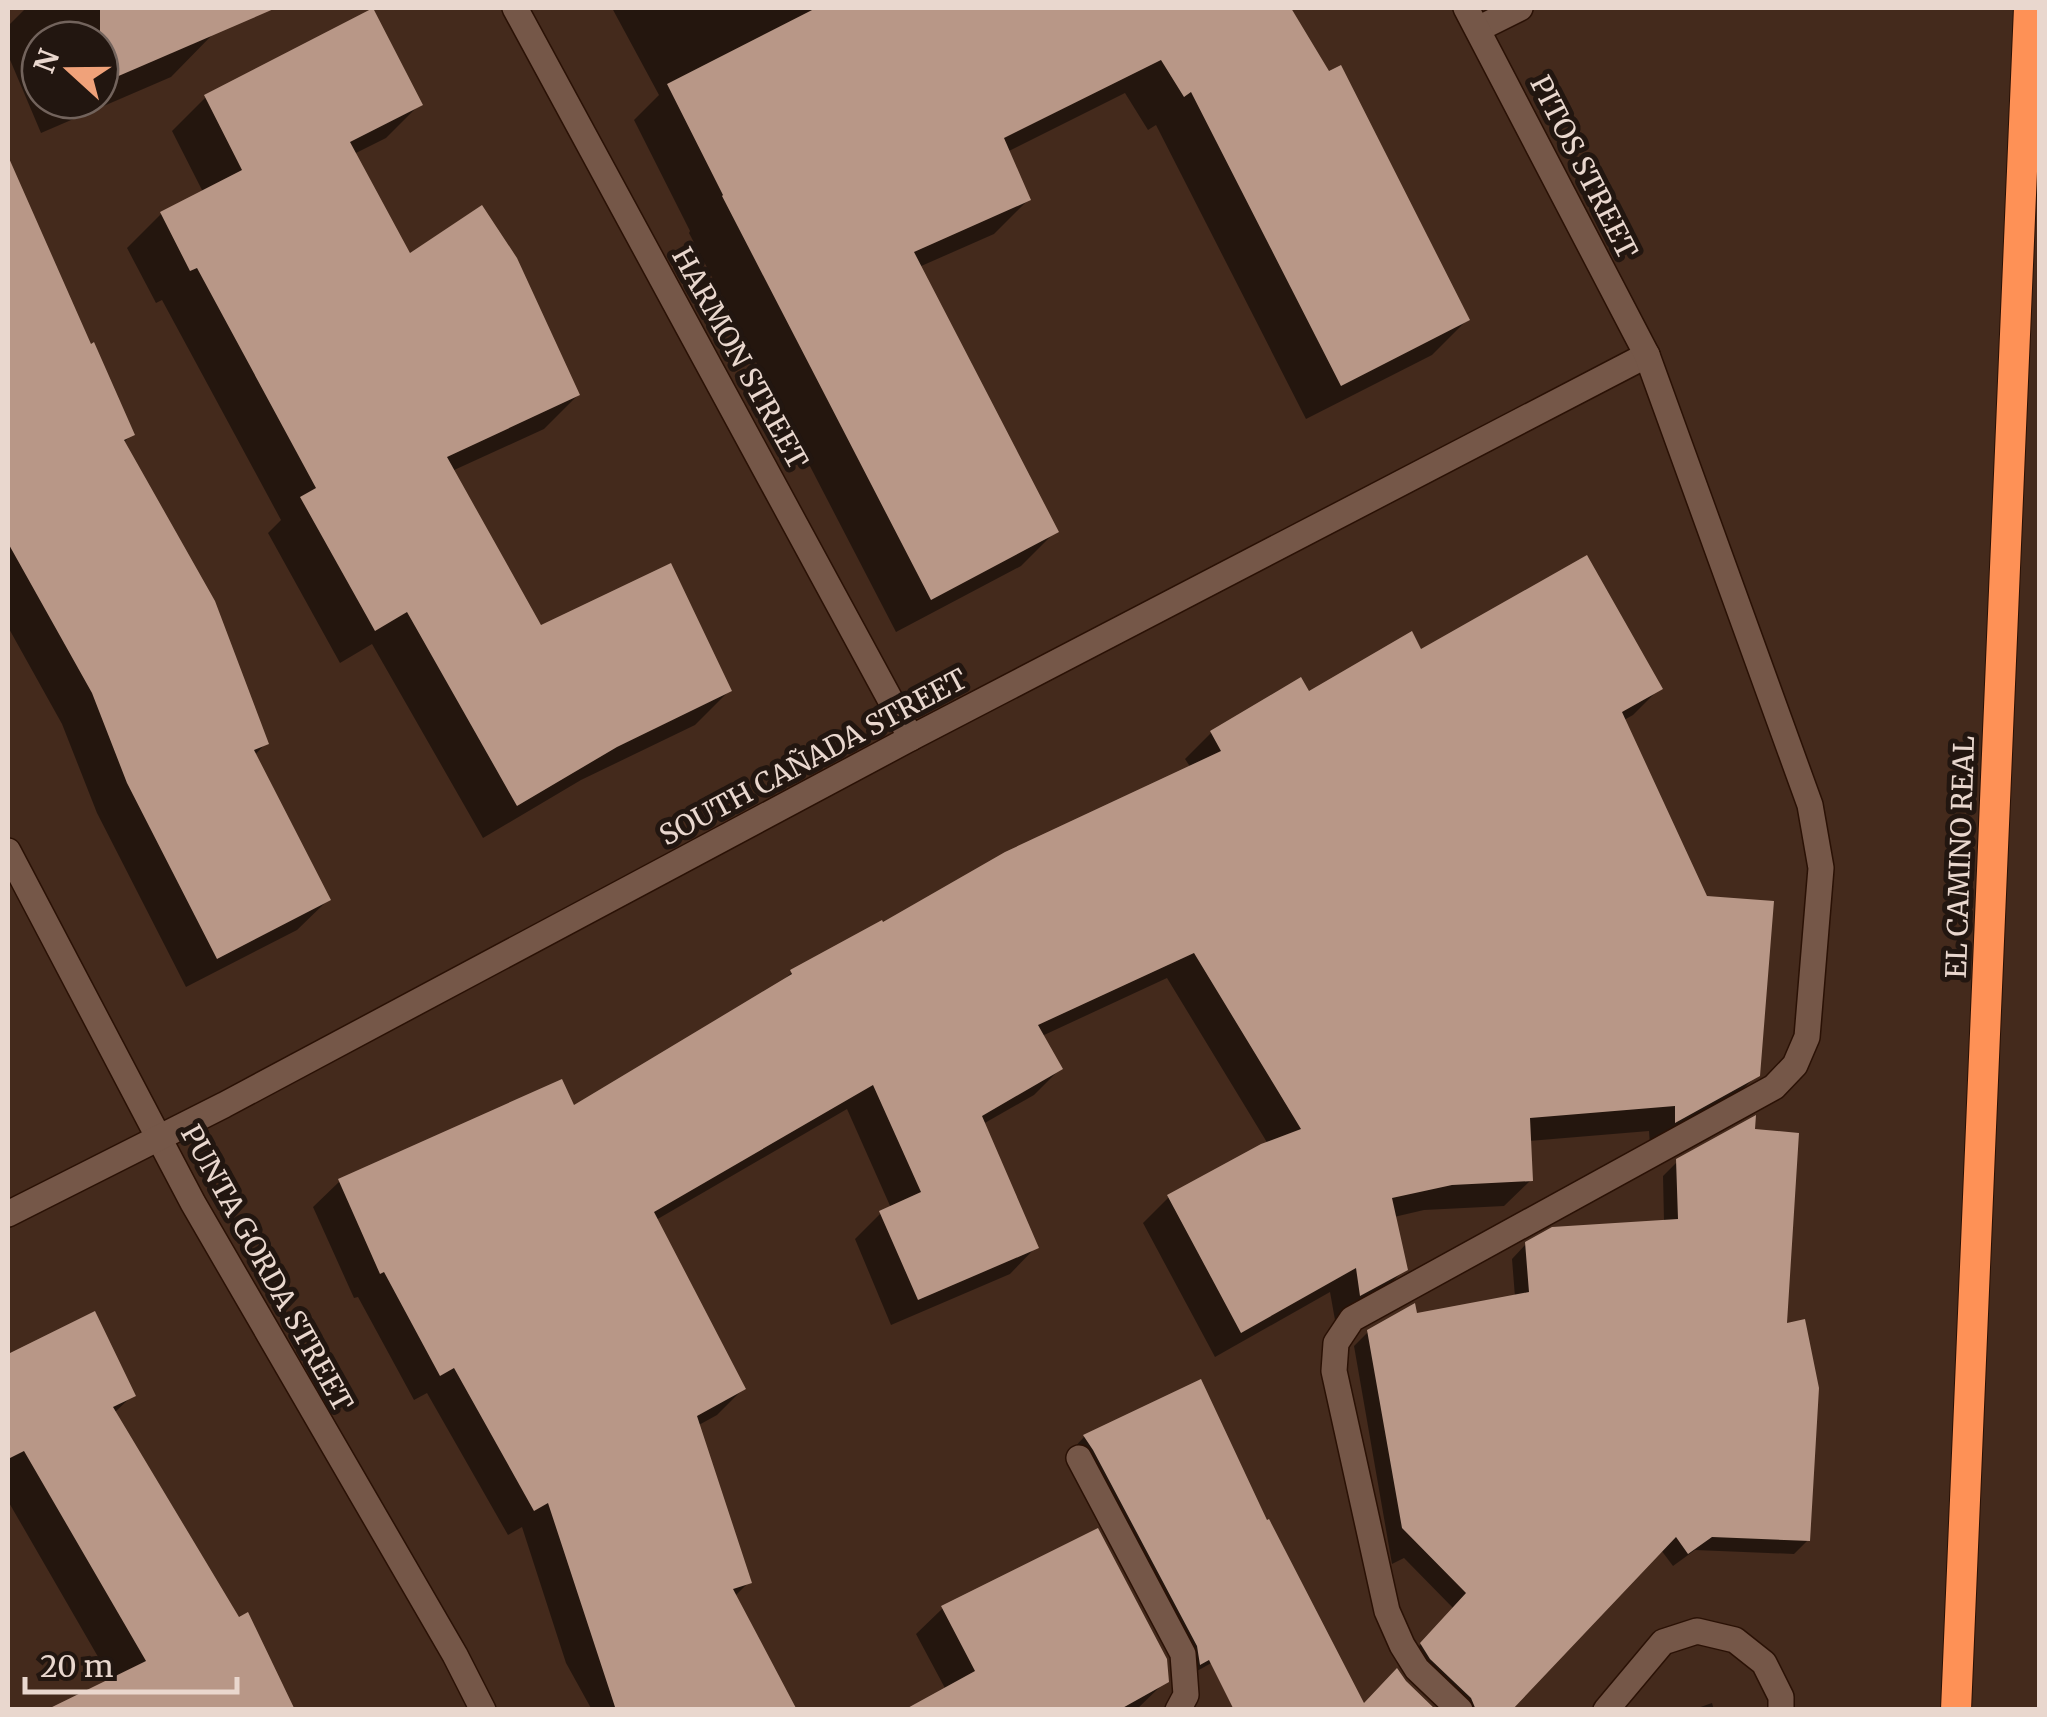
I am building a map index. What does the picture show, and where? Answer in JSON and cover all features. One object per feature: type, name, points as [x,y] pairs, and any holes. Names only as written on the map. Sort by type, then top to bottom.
[{"type":"highway","name":"EL CAMINO REAL","points":[[1956,1710],[2030,8]]},
{"type":"street","name":"HARMON STREET","points":[[515,8],[911,738]]},
{"type":"street","points":[[1472,18],[1520,8]]},
{"type":"street","name":"PITOS STREET","points":[[1460,1710],[1417,1669],[1387,1611],[1334,1370],[1336,1343],[1352,1319],[1774,1087],[1795,1065],[1807,1037],[1821,868],[1810,805],[1648,355],[1472,18]]},
{"type":"street","name":"SOUTH CAÑADA STREET","points":[[8,1214],[160,1138],[911,738],[1648,355]]},
{"type":"street","name":"PUNTA GORDA STREET","points":[[8,851],[193,1203],[455,1655],[483,1710]]},
{"type":"street","points":[[1079,1458],[1183,1654],[1186,1695],[1178,1710]]},
{"type":"street","points":[[1606,1710],[1664,1642],[1697,1631],[1735,1640],[1764,1663],[1781,1697],[1780,1710]]},
{"type":"building","points":[[100,8],[276,8],[120,75],[120,20],[100,20]]},
{"type":"building","points":[[373,8],[423,105],[350,142],[410,253],[482,205],[517,258],[580,395],[447,457],[541,625],[671,563],[732,691],[617,747],[517,806],[407,612],[375,631],[300,497],[316,488],[197,268],[190,271],[160,212],[242,170],[204,95]]},
{"type":"building","points":[[816,8],[1291,8],[1329,71],[1341,65],[1470,320],[1341,386],[1191,92],[1184,97],[1161,60],[1004,138],[1031,200],[914,252],[1059,532],[931,600],[667,84]]},
{"type":"building","points":[[8,156],[135,435],[124,440],[215,601],[269,744],[254,750],[331,900],[217,959],[127,783],[92,693],[8,543]]},
{"type":"building","points":[[1587,555],[1663,689],[1622,712],[1707,896],[1774,901],[1760,1076],[1675,1123],[1675,1106],[1530,1118],[1533,1181],[1452,1185],[1392,1198],[1408,1270],[1360,1296],[1356,1268],[1241,1333],[1167,1195],[1261,1144],[1301,1129],[1194,953],[1038,1025],[1063,1069],[982,1116],[1039,1248],[918,1300],[879,1211],[921,1192],[873,1085],[654,1212],[746,1389],[697,1416],[752,1583],[733,1589],[797,1710],[616,1710],[548,1503],[534,1511],[454,1368],[440,1376],[384,1272],[380,1274],[338,1179],[562,1079],[574,1105],[792,974],[790,970],[1005,852],[1221,751],[1210,731],[1301,677],[1309,691],[1412,631],[1421,649]]},
{"type":"building","points":[[1756,1115],[1755,1129],[1799,1133],[1787,1323],[1805,1319],[1819,1388],[1810,1541],[1712,1537],[1688,1554],[1676,1537],[1512,1710],[1476,1710],[1471,1698],[1430,1659],[1420,1643],[1466,1593],[1402,1528],[1367,1330],[1415,1303],[1417,1313],[1529,1292],[1525,1242],[1552,1227],[1678,1219],[1676,1159]]},
{"type":"building","points":[[95,1311],[136,1396],[113,1407],[239,1617],[248,1612],[295,1710],[46,1710],[146,1661],[24,1451],[8,1459],[8,1354]]},
{"type":"building","points":[[1201,1379],[1267,1520],[1364,1703],[1397,1668],[1436,1710],[1234,1710],[1209,1660],[1200,1665],[1197,1646],[1083,1435]]},
{"type":"building","points":[[1098,1528],[1167,1659],[1169,1682],[1119,1710],[904,1710],[975,1671],[941,1606]]}]
